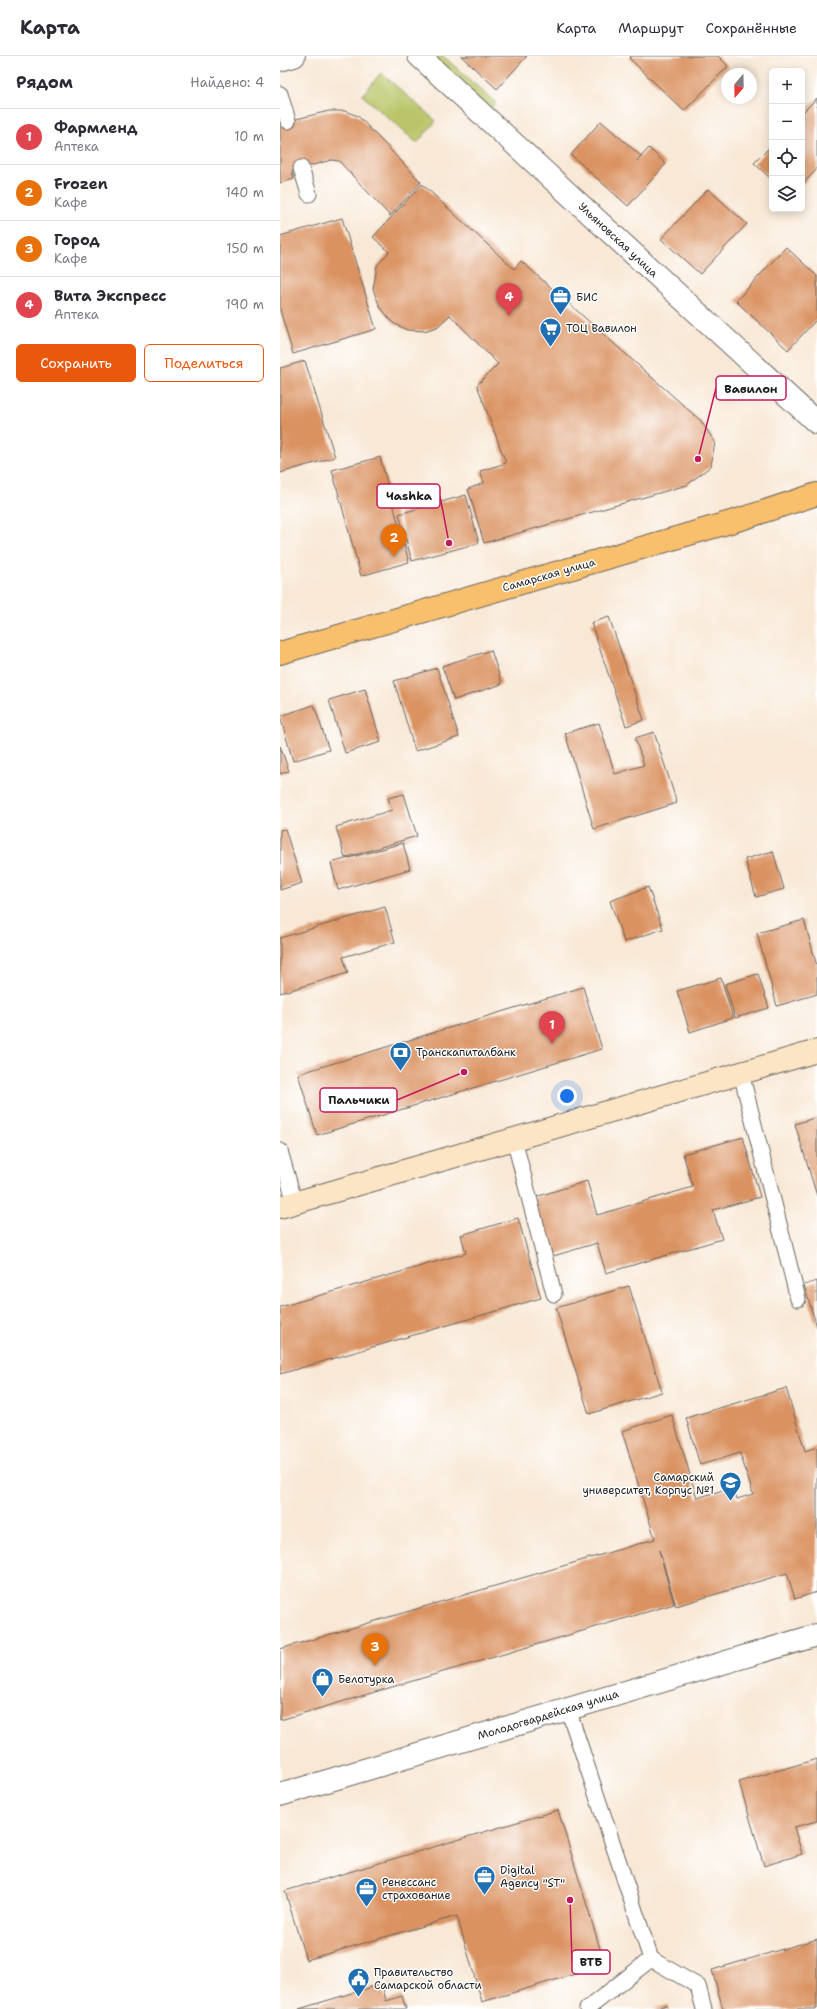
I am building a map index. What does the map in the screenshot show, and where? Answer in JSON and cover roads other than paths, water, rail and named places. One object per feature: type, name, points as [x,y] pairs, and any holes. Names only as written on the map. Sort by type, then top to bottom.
[{"type":"main road","name":"Самарская улица","points":[[280,653],[741,519],[817,494]]},
{"type":"street","points":[[280,60],[294,56]]},
{"type":"street","name":"Ульяновская улица","points":[[419,56],[817,424]]},
{"type":"street","points":[[287,1205],[817,1051]]},
{"type":"street","name":"Молодогвардейская улица","points":[[280,1795],[817,1635]]},
{"type":"lane","points":[[280,94],[288,121]]},
{"type":"lane","points":[[301,168],[309,194]]},
{"type":"lane","points":[[741,1073],[798,1299]]},
{"type":"lane","points":[[514,1139],[554,1294]]},
{"type":"lane","points":[[280,1151],[287,1205]]},
{"type":"lane","points":[[568,1709],[651,1958],[698,1986],[704,2009]]},
{"type":"lane","points":[[587,2009],[651,1958]]},
{"type":"place","name":"Вита Экспресс","points":[[509,316]]},
{"type":"place","name":"БИС","points":[[561,316]]},
{"type":"place","name":"ТОЦ Вавилон","points":[[550,348]]},
{"type":"place","name":"Вавилон","points":[[698,459]]},
{"type":"place","name":"Чаshka","points":[[449,543]]},
{"type":"place","name":"Frozen","points":[[394,557]]},
{"type":"place","name":"Фармленд","points":[[552,1044]]},
{"type":"place","name":"Транскапиталбанк","points":[[401,1072]]},
{"type":"place","name":"Пальчики","points":[[464,1072]]},
{"type":"place","name":"Самарский университет, Корпус №1","points":[[730,1502]]},
{"type":"place","name":"Город","points":[[375,1666]]},
{"type":"place","name":"Белотурка","points":[[323,1698]]},
{"type":"place","name":"Digital Agency \"ST\"","points":[[484,1896]]},
{"type":"place","name":"ВТБ","points":[[570,1900]]},
{"type":"place","name":"Ренессанс страхование","points":[[366,1908]]},
{"type":"place","name":"Правительство Самарской области","points":[[359,1998]]}]
